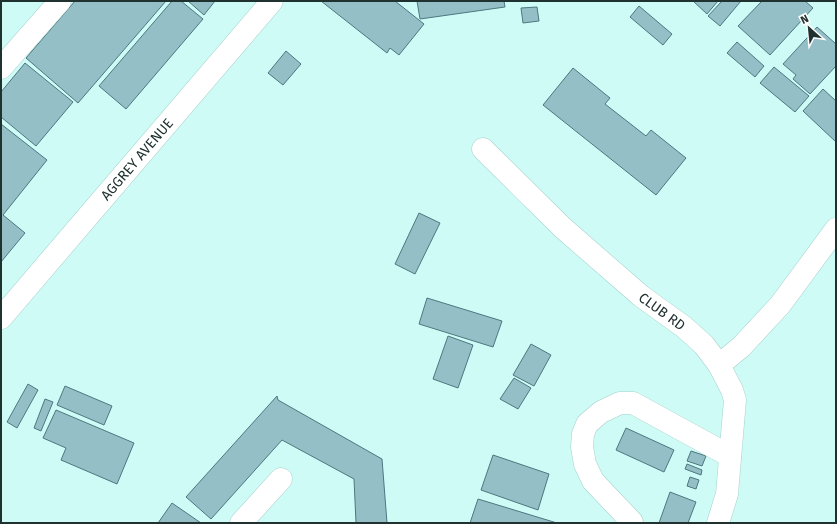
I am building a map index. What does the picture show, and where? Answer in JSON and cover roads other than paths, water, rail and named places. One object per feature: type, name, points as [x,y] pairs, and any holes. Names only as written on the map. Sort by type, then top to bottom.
[{"type":"street","points":[[1,68],[42,19],[60,1]]},
{"type":"street","name":"AGGREY AVENUE","points":[[1,318],[272,1]]},
{"type":"street","name":"CLUB RD","points":[[483,149],[563,228],[641,296],[684,327],[704,345],[719,365],[732,390],[735,400],[727,494],[718,523]]},
{"type":"street","points":[[719,365],[740,347],[780,305],[836,229]]},
{"type":"street","points":[[632,522],[593,481],[584,464],[582,447],[583,434],[587,424],[600,412],[620,403],[633,403],[730,456]]},
{"type":"street","points":[[241,523],[281,480]]}]
